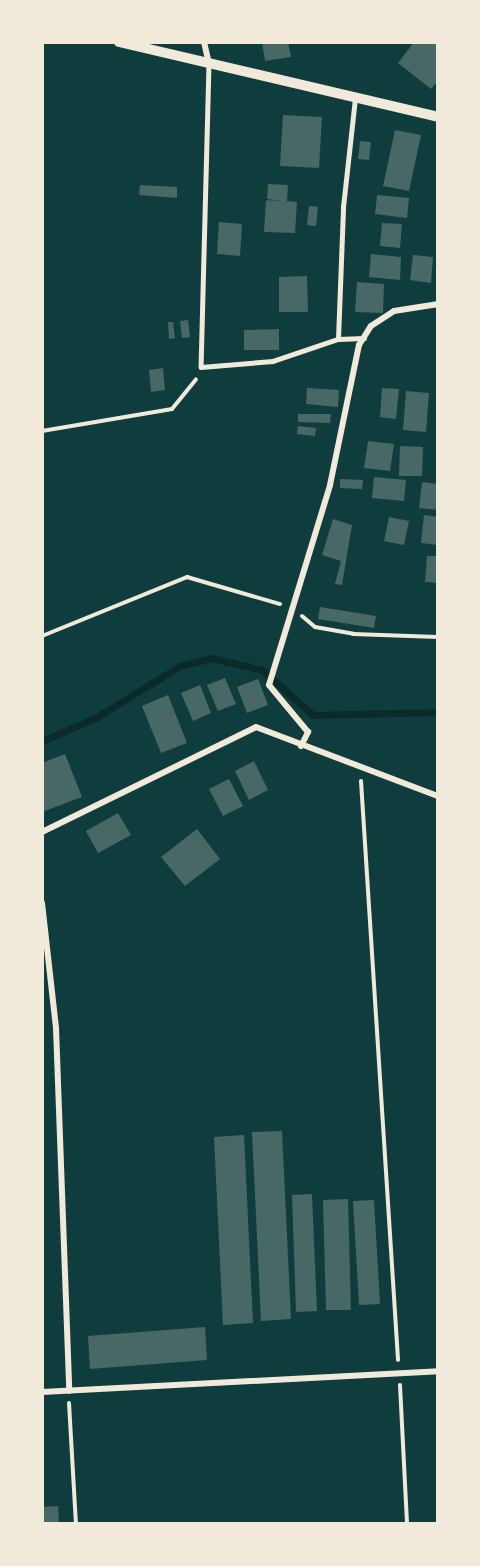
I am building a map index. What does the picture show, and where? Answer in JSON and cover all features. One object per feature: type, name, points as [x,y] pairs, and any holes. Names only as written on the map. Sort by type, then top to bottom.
[{"type":"street","points":[[119,42],[438,117]]},
{"type":"street","points":[[204,42],[209,64]]},
{"type":"street","points":[[301,746],[308,732],[269,685],[330,485],[364,338],[394,311],[438,304]]},
{"type":"street","points":[[42,832],[236,734],[256,727],[301,746],[438,796]]},
{"type":"street","points":[[42,903],[56,1028],[69,1391]]},
{"type":"street","points":[[42,1392],[438,1371]]},
{"type":"lane","points":[[209,64],[205,356],[201,367],[273,361],[338,339],[364,338]]},
{"type":"lane","points":[[338,339],[342,219],[355,98]]},
{"type":"path","points":[[42,431],[172,409],[201,367]]},
{"type":"path","points":[[42,636],[187,577],[292,608],[315,627],[353,634],[438,637]]},
{"type":"path","points":[[361,768],[407,1524]]},
{"type":"path","points":[[69,1391],[76,1524]]},
{"type":"building","points":[[262,42],[288,42],[291,57],[265,61]]},
{"type":"building","points":[[414,42],[438,42],[438,81],[431,89],[398,63]]},
{"type":"building","points":[[283,115],[322,117],[319,168],[280,166]]},
{"type":"building","points":[[395,130],[421,135],[409,191],[383,186]]},
{"type":"building","points":[[360,141],[371,142],[369,160],[358,159]]},
{"type":"building","points":[[268,184],[288,185],[287,201],[297,202],[295,233],[264,232],[266,200],[281,201],[267,199]]},
{"type":"building","points":[[140,185],[177,187],[177,198],[139,195]]},
{"type":"building","points":[[377,195],[409,198],[407,218],[375,214]]},
{"type":"building","points":[[309,206],[318,207],[316,226],[307,225]]},
{"type":"building","points":[[219,222],[242,224],[240,256],[217,254]]},
{"type":"building","points":[[382,223],[402,224],[400,248],[380,246]]},
{"type":"building","points":[[371,254],[401,257],[400,280],[369,277]]},
{"type":"building","points":[[413,255],[433,257],[431,283],[410,280]]},
{"type":"building","points":[[307,276],[308,312],[279,312],[279,277]]},
{"type":"building","points":[[357,282],[384,284],[383,313],[355,312]]},
{"type":"building","points":[[188,320],[190,337],[182,338],[180,321]]},
{"type":"building","points":[[168,322],[173,322],[175,338],[169,339]]},
{"type":"building","points":[[279,329],[279,350],[244,350],[244,330]]},
{"type":"building","points":[[163,368],[165,390],[151,392],[149,370]]},
{"type":"building","points":[[307,388],[339,390],[338,407],[306,404]]},
{"type":"building","points":[[382,388],[399,389],[396,419],[380,417]]},
{"type":"building","points":[[406,391],[429,393],[426,432],[403,430]]},
{"type":"building","points":[[298,414],[331,414],[330,423],[298,422]]},
{"type":"building","points":[[298,426],[316,428],[315,436],[297,434]]},
{"type":"building","points":[[368,441],[394,444],[390,471],[364,468]]},
{"type":"building","points":[[400,446],[423,447],[422,476],[399,476]]},
{"type":"building","points":[[374,477],[406,480],[404,501],[372,498]]},
{"type":"building","points":[[340,479],[363,480],[362,489],[340,488]]},
{"type":"building","points":[[422,482],[438,484],[438,510],[419,508]]},
{"type":"building","points":[[424,515],[438,517],[438,545],[421,543]]},
{"type":"building","points":[[389,517],[409,521],[404,545],[384,541]]},
{"type":"building","points":[[333,519],[352,525],[342,585],[335,584],[341,561],[322,555]]},
{"type":"building","points":[[427,556],[438,556],[438,583],[425,582]]},
{"type":"building","points":[[320,607],[376,616],[374,628],[318,619]]},
{"type":"building","points":[[225,678],[236,704],[218,711],[207,685]]},
{"type":"building","points":[[258,679],[268,705],[247,713],[237,687]]},
{"type":"building","points":[[200,685],[211,713],[193,721],[181,693]]},
{"type":"building","points":[[168,695],[187,743],[161,753],[142,706]]},
{"type":"building","points":[[65,754],[82,797],[42,812],[42,763]]},
{"type":"building","points":[[254,761],[268,790],[249,800],[235,771]]},
{"type":"building","points":[[229,779],[243,806],[223,816],[209,789]]},
{"type":"building","points":[[118,813],[131,835],[98,853],[86,831]]},
{"type":"building","points":[[197,829],[220,859],[185,886],[161,857]]},
{"type":"building","points":[[282,1131],[291,1319],[261,1321],[252,1132]]},
{"type":"building","points":[[244,1135],[253,1323],[223,1325],[214,1137]]},
{"type":"building","points":[[312,1194],[317,1311],[296,1312],[292,1195]]},
{"type":"building","points":[[348,1199],[351,1310],[326,1310],[323,1200]]},
{"type":"building","points":[[374,1200],[380,1304],[359,1305],[353,1201]]},
{"type":"building","points":[[205,1327],[207,1360],[90,1369],[88,1336]]},
{"type":"building","points":[[58,1506],[59,1524],[42,1524],[42,1507]]},
{"type":"waterway","points":[[42,741],[95,718],[180,666],[211,658],[262,670],[313,715],[438,712]]}]
